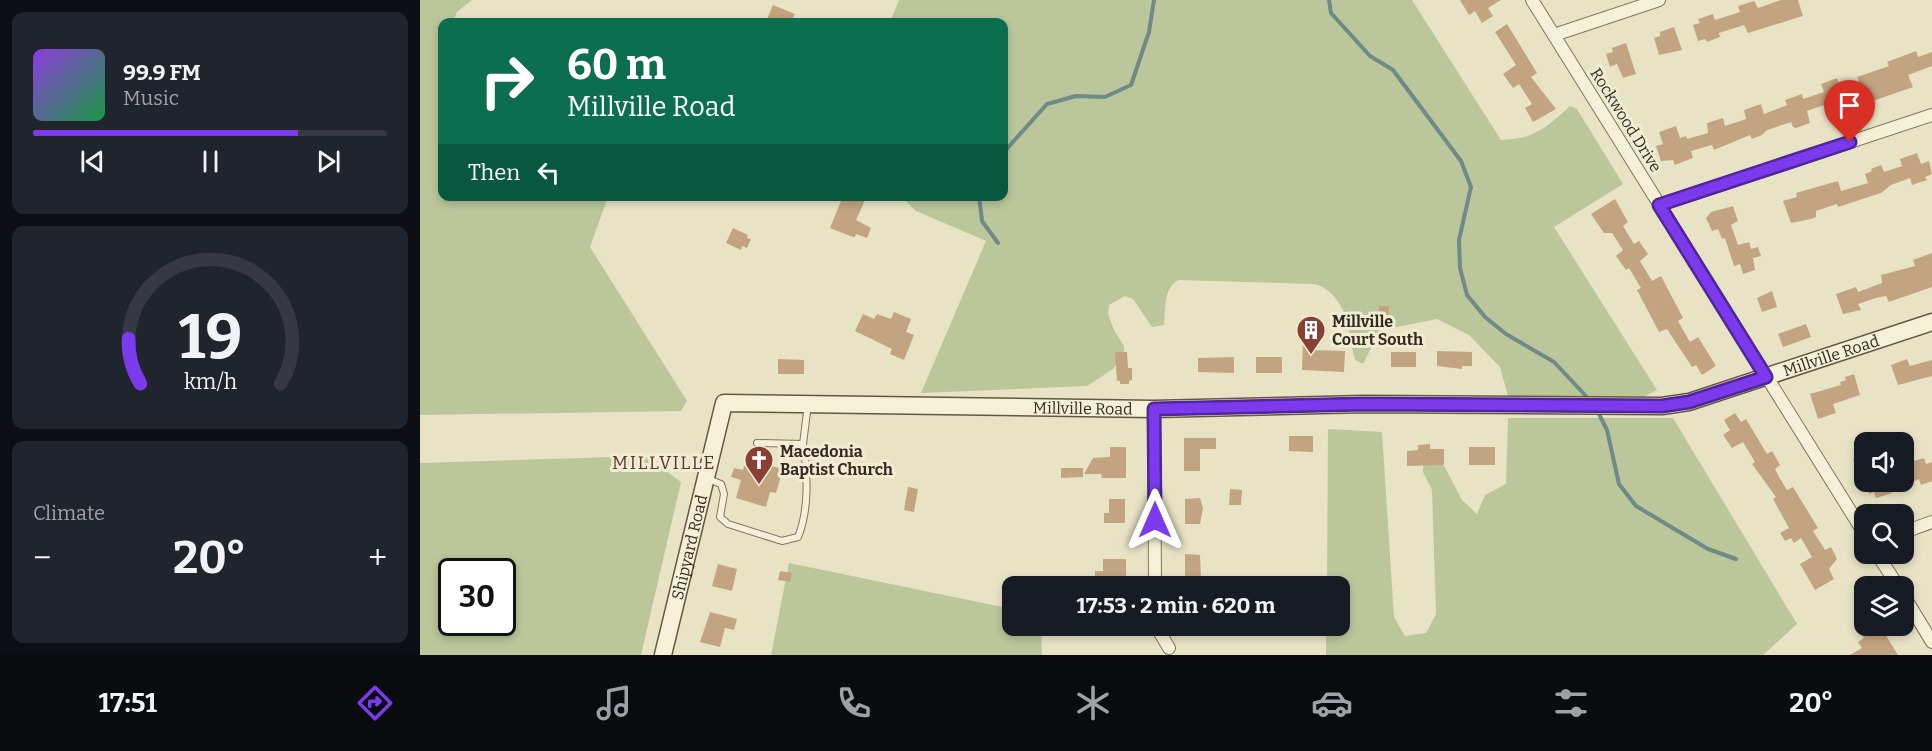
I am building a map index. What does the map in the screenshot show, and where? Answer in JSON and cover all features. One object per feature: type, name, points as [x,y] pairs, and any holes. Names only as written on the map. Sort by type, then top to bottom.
[{"type":"street","name":"Rockwood Drive","points":[[1532,0],[1854,517]]},
{"type":"street","points":[[1554,35],[1659,0]]},
{"type":"street","points":[[1659,205],[1932,115]]},
{"type":"street","name":"Millville Road","points":[[724,403],[1154,409],[1364,404],[1662,406],[1689,402],[1932,322]]},
{"type":"street","name":"Shipyard Road","points":[[663,655],[724,403]]},
{"type":"street","points":[[1154,409],[1155,576]]},
{"type":"street","points":[[1914,528],[1932,522]]},
{"type":"street","points":[[1914,612],[1932,642]]},
{"type":"street","points":[[1162,636],[1169,648]]},
{"type":"lane","points":[[707,479],[721,484],[724,494],[720,517],[728,524],[782,541],[798,537],[804,523],[806,460],[803,444],[808,404]]},
{"type":"lane","points":[[756,443],[803,444]]},
{"type":"green space","points":[[420,0],[472,0],[457,12],[455,18],[438,18],[438,201],[607,201],[590,247],[687,401],[681,411],[420,415]]},
{"type":"green space","points":[[899,0],[1412,0],[1501,140],[1531,135],[1570,106],[1577,109],[1623,184],[1554,227],[1657,390],[1639,399],[1508,396],[1500,367],[1469,335],[1437,319],[1387,329],[1374,342],[1363,364],[1355,360],[1345,315],[1334,296],[1326,289],[1315,284],[1179,280],[1174,283],[1168,293],[1164,325],[1152,327],[1133,299],[1125,296],[1109,305],[1108,314],[1124,346],[1124,355],[1113,369],[1087,386],[921,393],[986,241],[916,211],[906,201],[1008,201],[1008,18],[892,18]]},
{"type":"green space","points":[[1508,418],[1673,418],[1797,624],[1763,655],[1326,655],[1326,636],[1350,636],[1350,576],[1327,576],[1328,429],[1382,432],[1394,617],[1405,636],[1426,633],[1436,614],[1432,490],[1423,472],[1424,452],[1442,462],[1462,500],[1477,514],[1485,495],[1506,484]]},
{"type":"green space","points":[[646,456],[681,482],[641,655],[420,655],[420,463]]},
{"type":"green space","points":[[789,563],[1002,607],[1002,636],[1041,636],[1042,655],[771,655]]},
{"type":"building","points":[[1460,0],[1501,0],[1488,8],[1493,16],[1482,23],[1475,11],[1469,15]]},
{"type":"building","points":[[1781,0],[1798,0],[1803,16],[1748,33],[1744,25],[1719,33],[1720,37],[1707,42],[1705,39],[1698,41],[1693,25],[1700,23],[1698,19],[1713,14],[1715,20],[1740,12],[1738,6],[1754,1],[1758,8]]},
{"type":"building","points":[[773,5],[795,14],[793,18],[768,18]]},
{"type":"building","points":[[1507,24],[1537,73],[1531,77],[1556,109],[1533,122],[1525,108],[1532,104],[1519,84],[1513,88],[1503,74],[1516,65],[1495,32]]},
{"type":"building","points":[[1674,27],[1682,50],[1659,55],[1654,38],[1660,36],[1660,32]]},
{"type":"building","points":[[1626,43],[1636,74],[1623,78],[1617,64],[1610,67],[1606,54],[1613,52],[1612,48]]},
{"type":"building","points":[[1916,51],[1918,57],[1932,52],[1932,66],[1908,75],[1913,87],[1870,102],[1867,95],[1846,102],[1848,108],[1831,113],[1827,104],[1807,111],[1810,123],[1796,128],[1791,122],[1767,130],[1752,139],[1750,135],[1714,150],[1712,145],[1691,151],[1693,158],[1675,165],[1673,160],[1661,161],[1656,146],[1663,144],[1659,132],[1676,126],[1680,138],[1686,136],[1687,139],[1708,133],[1707,123],[1723,118],[1725,126],[1746,119],[1744,110],[1761,104],[1764,114],[1787,105],[1785,100],[1802,94],[1803,99],[1824,92],[1821,84],[1837,78],[1841,90],[1860,84],[1857,77],[1889,66],[1887,62]]},
{"type":"building","points":[[1917,153],[1921,164],[1929,161],[1932,174],[1925,177],[1927,180],[1912,185],[1910,178],[1891,185],[1881,193],[1838,207],[1837,204],[1816,211],[1816,217],[1791,223],[1783,201],[1797,197],[1796,193],[1838,181],[1841,191],[1868,183],[1865,174],[1872,171],[1871,169],[1881,165],[1884,172],[1902,166],[1900,159]]},
{"type":"building","points":[[1615,199],[1628,222],[1623,226],[1634,244],[1639,241],[1648,254],[1640,261],[1652,281],[1661,276],[1683,318],[1678,321],[1690,342],[1698,337],[1716,366],[1702,375],[1696,365],[1692,367],[1667,329],[1659,332],[1637,290],[1641,288],[1629,268],[1626,270],[1616,256],[1623,250],[1612,233],[1604,233],[1591,214]]},
{"type":"building","points":[[841,201],[865,201],[856,220],[871,228],[867,238],[856,234],[855,237],[850,236],[830,228]]},
{"type":"building","points":[[1733,206],[1738,221],[1731,225],[1738,245],[1749,242],[1751,249],[1758,247],[1761,256],[1753,258],[1755,270],[1743,274],[1740,264],[1734,266],[1725,238],[1722,239],[1718,229],[1712,231],[1706,218],[1711,212]]},
{"type":"building","points":[[733,228],[748,235],[747,238],[751,239],[747,248],[742,246],[741,250],[726,243]]},
{"type":"building","points":[[1932,253],[1932,287],[1889,302],[1886,296],[1876,298],[1858,304],[1861,310],[1843,314],[1836,294],[1856,287],[1858,292],[1882,283],[1881,275],[1915,266],[1913,260]]},
{"type":"building","points":[[1772,291],[1777,307],[1762,312],[1757,298]]},
{"type":"building","points":[[1379,306],[1389,306],[1388,324],[1379,324]]},
{"type":"building","points":[[894,312],[911,319],[906,332],[914,335],[904,360],[890,354],[892,349],[855,331],[863,314],[874,319],[877,314],[891,319]]},
{"type":"building","points":[[1806,324],[1811,337],[1783,347],[1778,334]]},
{"type":"building","name":"Millville Court South","points":[[1303,339],[1314,339],[1314,350],[1345,351],[1344,372],[1302,370]]},
{"type":"building","points":[[1437,351],[1472,352],[1472,366],[1462,366],[1462,369],[1437,366]]},
{"type":"building","points":[[1115,352],[1127,352],[1128,368],[1132,368],[1132,380],[1129,384],[1120,384],[1120,381],[1117,381]]},
{"type":"building","points":[[1391,352],[1416,352],[1416,367],[1391,367]]},
{"type":"building","points":[[1234,357],[1234,373],[1198,372],[1198,358]]},
{"type":"building","points":[[1256,357],[1282,357],[1282,373],[1256,373]]},
{"type":"building","points":[[778,359],[804,360],[804,374],[778,374]]},
{"type":"building","points":[[1907,359],[1910,366],[1932,360],[1932,376],[1898,385],[1891,365]]},
{"type":"building","points":[[1854,374],[1860,395],[1833,404],[1836,413],[1818,419],[1810,394],[1841,385],[1840,382],[1846,380],[1845,377]]},
{"type":"building","points":[[1735,413],[1741,422],[1746,419],[1767,454],[1772,451],[1780,465],[1775,469],[1779,477],[1787,490],[1793,487],[1818,528],[1813,531],[1825,550],[1831,547],[1837,559],[1829,569],[1834,579],[1815,590],[1800,564],[1812,557],[1801,538],[1794,543],[1791,538],[1785,541],[1780,533],[1789,528],[1773,499],[1776,497],[1752,464],[1755,462],[1743,442],[1732,448],[1723,435],[1730,430],[1724,420]]},
{"type":"building","points":[[1289,436],[1313,436],[1313,452],[1289,451]]},
{"type":"building","points":[[1184,438],[1216,438],[1216,449],[1200,449],[1200,471],[1184,471]]},
{"type":"building","points":[[1430,444],[1430,449],[1444,449],[1444,465],[1407,466],[1407,451],[1418,450],[1418,445]]},
{"type":"building","points":[[1110,447],[1126,447],[1126,478],[1102,478],[1101,474],[1084,474],[1093,458],[1110,457]]},
{"type":"building","points":[[1469,447],[1495,447],[1495,465],[1469,465]]},
{"type":"building","points":[[1924,458],[1926,464],[1932,462],[1932,481],[1921,485],[1919,479],[1914,481],[1914,461]]},
{"type":"building","name":"Macedonia Baptist Church","points":[[767,465],[783,469],[776,493],[770,492],[766,507],[736,498],[741,480],[731,477],[734,468],[743,470],[744,466],[765,472]]},
{"type":"building","points":[[1061,468],[1083,468],[1083,477],[1061,478]]},
{"type":"building","points":[[908,487],[918,489],[914,512],[904,510]]},
{"type":"building","points":[[1230,489],[1242,490],[1241,505],[1229,505]]},
{"type":"building","points":[[1874,492],[1892,492],[1892,493],[1876,498]]},
{"type":"building","points":[[1200,498],[1203,508],[1200,524],[1185,524],[1185,499]]},
{"type":"building","points":[[1109,499],[1125,499],[1125,523],[1104,523],[1104,513],[1109,513]]},
{"type":"building","points":[[1185,554],[1200,555],[1201,576],[1185,576]]},
{"type":"building","points":[[1103,559],[1126,559],[1126,576],[1095,576],[1095,571],[1103,571]]},
{"type":"building","points":[[718,564],[737,569],[732,591],[712,586]]},
{"type":"building","points":[[780,571],[792,573],[790,582],[778,580]]},
{"type":"building","points":[[710,612],[737,619],[734,630],[725,628],[720,647],[700,642]]},
{"type":"building","points":[[1863,636],[1886,636],[1898,655],[1850,655],[1862,648],[1858,642],[1864,638]]},
{"type":"waterway","points":[[1008,148],[1047,104],[1076,96],[1105,97],[1131,85],[1149,32],[1154,0]]},
{"type":"waterway","points":[[1329,0],[1331,13],[1370,56],[1393,70],[1461,161],[1471,187],[1459,240],[1460,268],[1467,295],[1485,317],[1506,334],[1554,362],[1586,396]]},
{"type":"waterway","points":[[980,201],[982,221],[998,243]]},
{"type":"waterway","points":[[1597,410],[1607,430],[1619,484],[1636,506],[1708,549],[1736,559]]},
{"type":"place","name":"Millville Court South","points":[[1311,356]]},
{"type":"place","name":"Macedonia Baptist Church","points":[[759,486]]},
{"type":"district","name":"MILLVILLE","points":[[664,463]]},
{"type":"route","points":[[1155,520],[1154,409],[1276,408],[1364,404],[1662,406],[1689,402],[1766,377],[1659,205],[1850,142]]}]
